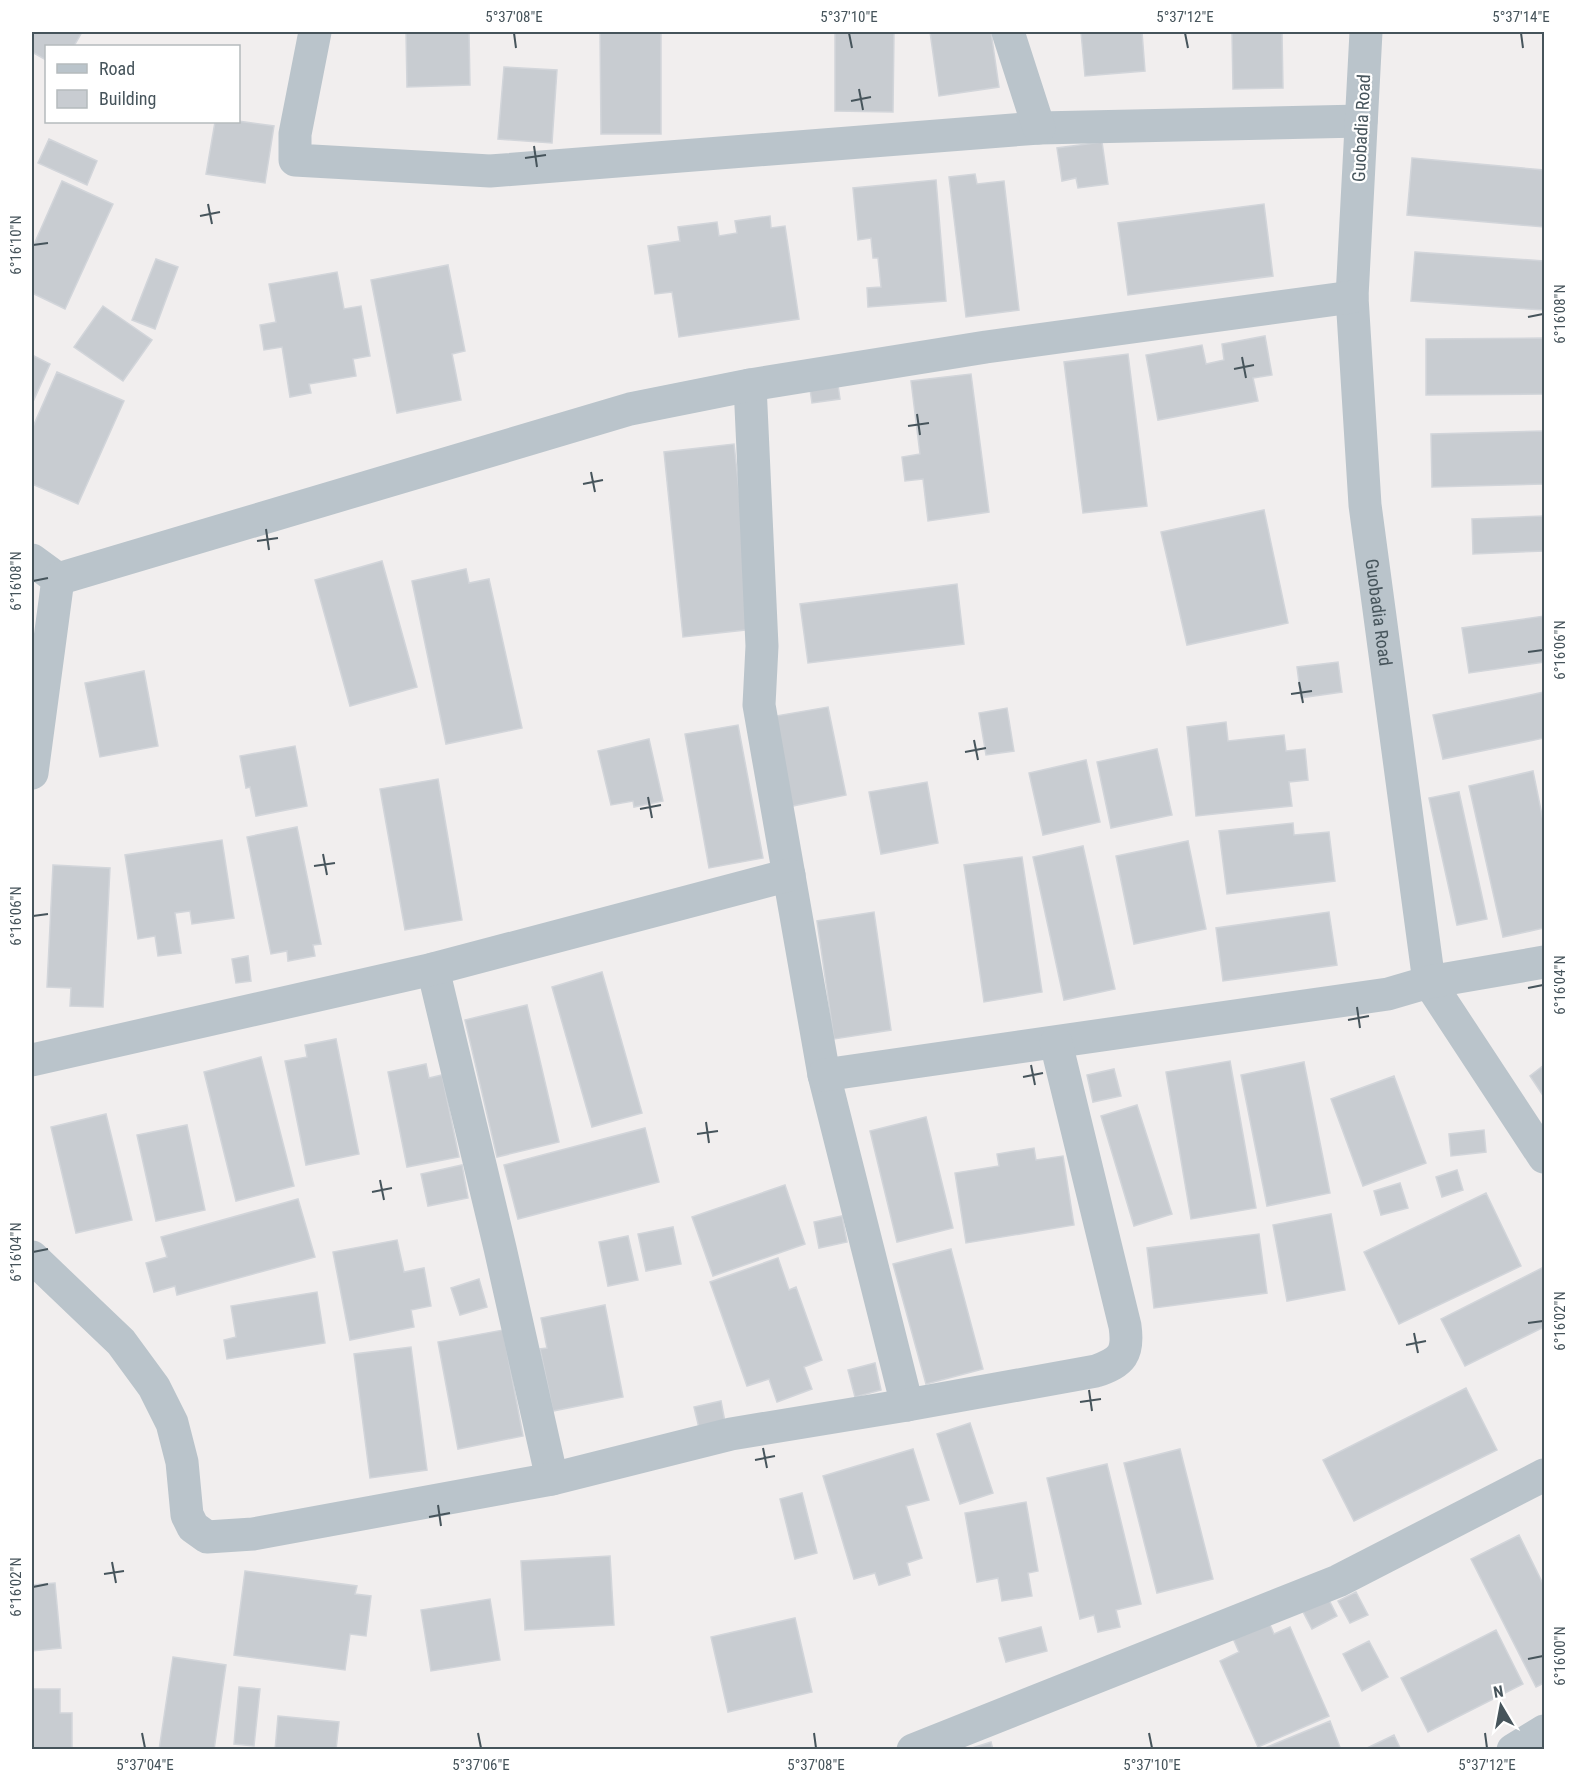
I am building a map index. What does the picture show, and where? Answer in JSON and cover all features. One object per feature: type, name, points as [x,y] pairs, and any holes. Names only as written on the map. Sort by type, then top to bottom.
[{"type":"street","points":[[315,32],[296,134],[295,160],[490,171],[1039,128],[1361,121]]},
{"type":"street","points":[[1008,32],[1039,128]]},
{"type":"street","name":"Guobadia Road","points":[[1366,32],[1352,297],[1365,505],[1429,982],[1545,1156]]},
{"type":"street","points":[[45,584],[630,409],[750,385],[986,347],[1352,297]]},
{"type":"street","points":[[750,385],[762,646],[762,685],[759,705],[824,1075],[907,1405]]},
{"type":"street","points":[[32,560],[45,584],[32,773]]},
{"type":"street","points":[[32,1060],[433,969],[789,875]]},
{"type":"street","points":[[824,1075],[1388,994],[1429,982],[1545,962]]},
{"type":"street","points":[[433,969],[498,1236],[552,1479]]},
{"type":"street","points":[[32,1257],[121,1342],[154,1387],[172,1423],[182,1462],[187,1515],[193,1527],[207,1537],[254,1534],[552,1479],[731,1434],[1096,1371],[1119,1360],[1128,1342],[1056,1043]]},
{"type":"street","points":[[913,1749],[1338,1581],[1545,1475]]},
{"type":"street","points":[[1513,1749],[1545,1731]]},
{"type":"building","points":[[32,32],[82,32],[75,45],[45,45],[45,59],[32,52]]},
{"type":"building","points":[[406,32],[469,32],[470,85],[407,87]]},
{"type":"building","points":[[600,32],[661,32],[661,134],[601,134]]},
{"type":"building","points":[[835,32],[894,32],[893,112],[835,111]]},
{"type":"building","points":[[930,32],[991,32],[999,87],[939,96]]},
{"type":"building","points":[[1081,32],[1142,32],[1145,71],[1085,76]]},
{"type":"building","points":[[1232,32],[1282,32],[1283,88],[1233,89]]},
{"type":"building","points":[[504,67],[557,70],[552,143],[498,139]]},
{"type":"building","points":[[240,121],[274,126],[265,183],[206,174],[215,123]]},
{"type":"building","points":[[49,139],[97,161],[87,185],[38,163]]},
{"type":"building","points":[[1102,142],[1108,184],[1078,188],[1076,178],[1062,181],[1057,148]]},
{"type":"building","points":[[1412,158],[1544,170],[1544,227],[1407,215]]},
{"type":"building","points":[[975,174],[977,184],[1004,181],[1019,310],[966,317],[949,177]]},
{"type":"building","points":[[936,180],[946,301],[868,307],[867,288],[881,287],[878,258],[873,258],[871,238],[858,240],[853,188]]},
{"type":"building","points":[[62,181],[113,204],[65,309],[32,293],[32,249]]},
{"type":"building","points":[[1264,204],[1273,276],[1128,295],[1118,223]]},
{"type":"building","points":[[770,216],[771,228],[785,226],[799,319],[679,337],[672,292],[655,294],[648,246],[680,241],[678,227],[717,222],[719,236],[737,233],[735,221]]},
{"type":"building","points":[[1415,252],[1544,261],[1544,310],[1411,301]]},
{"type":"building","points":[[156,259],[178,267],[155,329],[132,320]]},
{"type":"building","points":[[448,265],[465,351],[452,354],[461,400],[397,413],[371,280]]},
{"type":"building","points":[[337,272],[344,309],[361,306],[370,356],[353,359],[356,376],[309,384],[311,393],[290,397],[282,347],[264,350],[260,325],[276,322],[269,284]]},
{"type":"building","points":[[103,306],[152,340],[123,381],[74,347]]},
{"type":"building","points":[[1265,336],[1272,375],[1253,378],[1258,401],[1158,420],[1146,355],[1202,345],[1206,364],[1224,360],[1222,344]]},
{"type":"building","points":[[1544,338],[1544,394],[1426,395],[1426,339]]},
{"type":"building","points":[[1128,354],[1147,506],[1083,513],[1064,362]]},
{"type":"building","points":[[32,355],[50,364],[32,404]]},
{"type":"building","points":[[57,372],[124,401],[78,504],[32,484],[32,429]]},
{"type":"building","points":[[971,374],[989,512],[928,521],[923,479],[905,481],[902,457],[920,454],[911,381]]},
{"type":"building","points":[[837,378],[840,399],[812,403],[809,382]]},
{"type":"building","points":[[1544,431],[1544,484],[1432,487],[1431,434]]},
{"type":"building","points":[[734,444],[754,629],[683,637],[664,452]]},
{"type":"building","points":[[1264,510],[1288,623],[1187,645],[1161,532]]},
{"type":"building","points":[[1544,516],[1544,551],[1473,554],[1472,519]]},
{"type":"building","points":[[382,561],[417,687],[350,706],[315,580]]},
{"type":"building","points":[[466,569],[469,583],[489,579],[522,728],[446,744],[412,581]]},
{"type":"building","points":[[957,584],[964,644],[808,663],[800,604]]},
{"type":"building","points":[[1544,616],[1544,662],[1469,673],[1462,628]]},
{"type":"building","points":[[1338,662],[1342,692],[1301,698],[1297,667]]},
{"type":"building","points":[[144,671],[158,746],[100,757],[85,683]]},
{"type":"building","points":[[1544,692],[1544,738],[1443,759],[1433,715]]},
{"type":"building","points":[[828,707],[846,795],[788,807],[770,717]]},
{"type":"building","points":[[1007,708],[1014,751],[986,755],[979,713]]},
{"type":"building","points":[[1226,722],[1228,741],[1284,735],[1286,751],[1305,749],[1308,780],[1289,782],[1292,806],[1196,816],[1187,727]]},
{"type":"building","points":[[738,725],[763,858],[709,868],[685,734]]},
{"type":"building","points":[[649,739],[663,801],[634,807],[633,801],[611,805],[598,751]]},
{"type":"building","points":[[295,746],[307,806],[256,816],[250,787],[246,788],[240,756]]},
{"type":"building","points":[[1157,749],[1172,815],[1111,828],[1097,762]]},
{"type":"building","points":[[1086,760],[1100,822],[1043,835],[1029,773]]},
{"type":"building","points":[[1533,771],[1544,825],[1544,928],[1503,937],[1469,786]]},
{"type":"building","points":[[438,779],[462,920],[405,930],[380,789]]},
{"type":"building","points":[[927,782],[938,843],[881,854],[869,792]]},
{"type":"building","points":[[1459,792],[1487,919],[1457,925],[1429,798]]},
{"type":"building","points":[[1293,823],[1294,835],[1329,832],[1335,881],[1227,894],[1219,831]]},
{"type":"building","points":[[297,827],[321,944],[313,945],[315,956],[288,961],[287,951],[271,954],[247,837]]},
{"type":"building","points":[[222,840],[234,918],[192,924],[190,911],[175,913],[181,953],[158,956],[155,936],[138,939],[125,855]]},
{"type":"building","points":[[1188,841],[1206,929],[1134,944],[1116,856]]},
{"type":"building","points":[[1083,846],[1115,989],[1064,1000],[1033,857]]},
{"type":"building","points":[[1022,857],[1042,992],[984,1002],[964,865]]},
{"type":"building","points":[[53,865],[110,868],[103,1007],[70,1006],[71,988],[47,987]]},
{"type":"building","points":[[874,912],[891,1030],[834,1039],[817,921]]},
{"type":"building","points":[[1329,912],[1337,965],[1223,981],[1216,928]]},
{"type":"building","points":[[248,956],[251,981],[236,983],[232,959]]},
{"type":"building","points":[[602,972],[642,1113],[592,1127],[552,987]]},
{"type":"building","points":[[527,1005],[559,1142],[497,1157],[465,1020]]},
{"type":"building","points":[[336,1039],[359,1154],[306,1165],[285,1061],[307,1057],[305,1045]]},
{"type":"building","points":[[261,1057],[294,1186],[236,1201],[204,1072]]},
{"type":"building","points":[[1230,1061],[1256,1208],[1191,1219],[1166,1072]]},
{"type":"building","points":[[1304,1062],[1330,1193],[1267,1206],[1241,1075]]},
{"type":"building","points":[[426,1064],[429,1078],[442,1075],[459,1157],[407,1167],[388,1072]]},
{"type":"building","points":[[1544,1065],[1544,1097],[1530,1076]]},
{"type":"building","points":[[1114,1069],[1121,1096],[1093,1102],[1087,1075]]},
{"type":"building","points":[[1394,1076],[1426,1163],[1363,1186],[1331,1099]]},
{"type":"building","points":[[1137,1105],[1172,1214],[1134,1226],[1101,1116]]},
{"type":"building","points":[[106,1114],[132,1220],[76,1233],[51,1127]]},
{"type":"building","points":[[926,1117],[953,1228],[897,1242],[870,1131]]},
{"type":"building","points":[[187,1125],[205,1210],[156,1221],[137,1135]]},
{"type":"building","points":[[645,1128],[659,1182],[518,1219],[504,1165]]},
{"type":"building","points":[[1484,1130],[1486,1152],[1451,1156],[1449,1134]]},
{"type":"building","points":[[1034,1148],[1036,1160],[1063,1156],[1074,1225],[966,1243],[955,1173],[999,1166],[997,1154]]},
{"type":"building","points":[[462,1165],[468,1198],[428,1206],[421,1174]]},
{"type":"building","points":[[1457,1170],[1463,1190],[1442,1197],[1436,1177]]},
{"type":"building","points":[[1400,1183],[1408,1208],[1381,1215],[1374,1191]]},
{"type":"building","points":[[785,1185],[805,1244],[713,1276],[692,1217]]},
{"type":"building","points":[[1486,1193],[1521,1266],[1399,1324],[1364,1252]]},
{"type":"building","points":[[298,1199],[315,1257],[177,1295],[175,1286],[154,1292],[146,1263],[167,1257],[161,1237]]},
{"type":"building","points":[[1331,1214],[1345,1290],[1287,1301],[1273,1225]]},
{"type":"building","points":[[842,1216],[847,1242],[819,1248],[814,1222]]},
{"type":"building","points":[[673,1227],[681,1264],[646,1271],[638,1234]]},
{"type":"building","points":[[1259,1234],[1267,1293],[1154,1308],[1147,1248]]},
{"type":"building","points":[[628,1236],[638,1280],[608,1286],[599,1242]]},
{"type":"building","points":[[397,1240],[404,1272],[424,1268],[431,1306],[411,1310],[414,1327],[350,1340],[333,1252]]},
{"type":"building","points":[[951,1249],[983,1369],[926,1384],[893,1264]]},
{"type":"building","points":[[778,1258],[789,1290],[796,1287],[822,1360],[804,1367],[812,1389],[777,1402],[769,1379],[747,1386],[710,1282]]},
{"type":"building","points":[[1544,1267],[1544,1327],[1465,1366],[1441,1319]]},
{"type":"building","points":[[479,1279],[487,1307],[460,1315],[451,1288]]},
{"type":"building","points":[[317,1292],[325,1343],[227,1359],[224,1340],[236,1337],[231,1306]]},
{"type":"building","points":[[605,1305],[623,1397],[553,1411],[540,1349],[547,1348],[541,1318]]},
{"type":"building","points":[[503,1330],[523,1436],[458,1449],[438,1342]]},
{"type":"building","points":[[411,1347],[427,1470],[370,1478],[354,1354]]},
{"type":"building","points":[[875,1363],[881,1390],[855,1397],[848,1370]]},
{"type":"building","points":[[1466,1388],[1497,1450],[1354,1521],[1323,1460]]},
{"type":"building","points":[[721,1401],[725,1422],[699,1428],[694,1407]]},
{"type":"building","points":[[970,1423],[993,1493],[960,1504],[937,1434]]},
{"type":"building","points":[[913,1449],[929,1500],[906,1506],[922,1558],[907,1563],[910,1575],[879,1585],[875,1573],[854,1579],[823,1476]]},
{"type":"building","points":[[1180,1449],[1213,1579],[1157,1593],[1124,1463]]},
{"type":"building","points":[[1107,1464],[1141,1604],[1116,1610],[1120,1627],[1098,1632],[1094,1615],[1080,1619],[1047,1478]]},
{"type":"building","points":[[802,1493],[817,1553],[795,1559],[780,1499]]},
{"type":"building","points":[[1026,1502],[1038,1571],[1028,1573],[1032,1596],[1002,1601],[998,1578],[977,1582],[965,1513]]},
{"type":"building","points":[[1519,1535],[1544,1586],[1544,1683],[1536,1687],[1471,1559]]},
{"type":"building","points":[[610,1556],[614,1625],[525,1630],[521,1561]]},
{"type":"building","points":[[245,1571],[357,1586],[355,1594],[371,1596],[366,1636],[350,1634],[345,1670],[234,1655]]},
{"type":"building","points":[[55,1583],[61,1648],[32,1651],[32,1585]]},
{"type":"building","points":[[1325,1592],[1337,1616],[1312,1629],[1299,1604]]},
{"type":"building","points":[[1356,1592],[1368,1615],[1350,1623],[1338,1601]]},
{"type":"building","points":[[490,1599],[500,1660],[431,1671],[421,1610]]},
{"type":"building","points":[[795,1618],[812,1692],[728,1712],[711,1637]]},
{"type":"building","points":[[1267,1618],[1274,1634],[1290,1627],[1329,1716],[1258,1747],[1220,1661],[1239,1652],[1231,1634]]},
{"type":"building","points":[[1041,1627],[1047,1651],[1006,1662],[999,1638]]},
{"type":"building","points":[[1496,1630],[1523,1684],[1428,1732],[1401,1678]]},
{"type":"building","points":[[1369,1641],[1388,1677],[1362,1691],[1343,1654]]},
{"type":"building","points":[[173,1657],[226,1665],[214,1750],[159,1750]]},
{"type":"building","points":[[239,1687],[260,1689],[254,1746],[234,1744]]},
{"type":"building","points":[[32,1689],[60,1689],[60,1713],[72,1713],[72,1750],[32,1750]]},
{"type":"building","points":[[278,1716],[339,1722],[336,1750],[275,1750]]},
{"type":"building","points":[[1330,1721],[1341,1750],[1260,1750]]},
{"type":"building","points":[[1394,1735],[1401,1750],[1363,1750]]},
{"type":"building","points":[[991,1742],[993,1750],[966,1750]]}]
